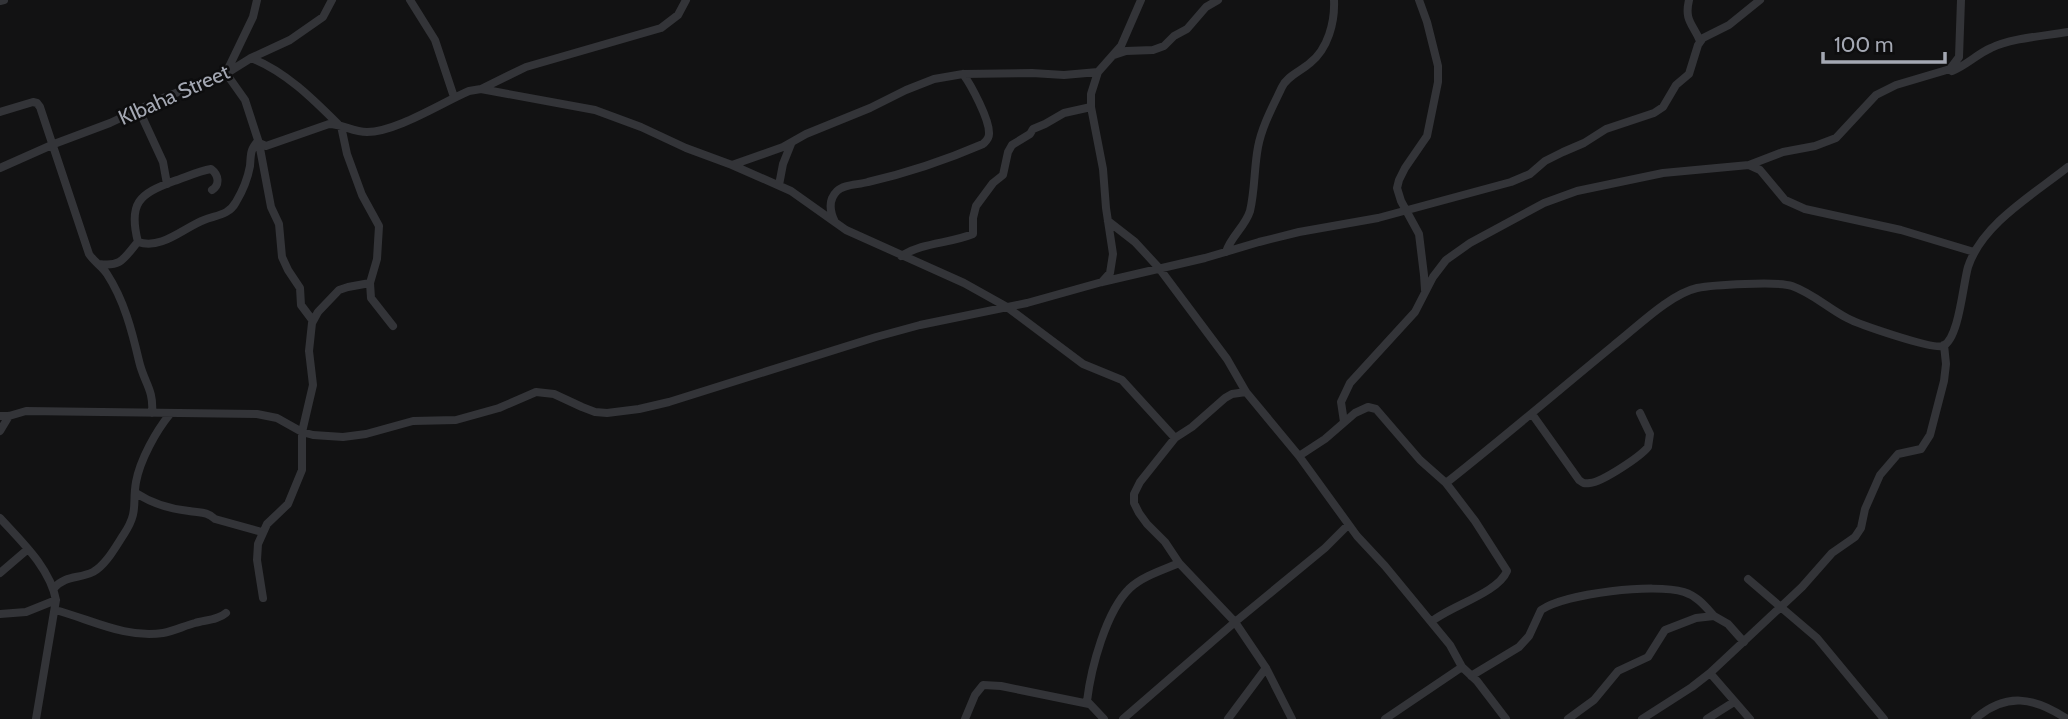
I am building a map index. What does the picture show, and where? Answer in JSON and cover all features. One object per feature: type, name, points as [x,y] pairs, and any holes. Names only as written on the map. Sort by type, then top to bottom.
[{"type":"street","points":[[257,0],[253,18],[227,74],[245,100],[259,142],[271,207],[279,224],[282,257],[300,288],[301,305],[313,321]]},
{"type":"street","name":"KIbaha Street","points":[[0,168],[110,123],[138,108],[227,74],[251,58],[290,40],[323,17],[332,0]]},
{"type":"street","points":[[410,0],[435,40],[454,97]]},
{"type":"street","points":[[259,142],[270,145],[329,124],[355,131],[382,131],[526,67],[658,29],[678,15],[686,0]]},
{"type":"street","points":[[1134,0],[1137,13]]},
{"type":"street","points":[[1102,282],[1110,273],[1113,254],[1091,94],[1098,72],[1121,46],[1141,0]]},
{"type":"street","points":[[1113,56],[1126,51],[1153,50],[1164,46],[1187,29],[1206,7],[1218,0]]},
{"type":"street","points":[[1226,252],[1229,242],[1243,226],[1250,212],[1258,147],[1265,123],[1285,83],[1311,63],[1324,47],[1332,23],[1334,0]]},
{"type":"street","points":[[1419,0],[1439,74],[1431,124],[1427,136],[1399,180],[1399,195],[1417,228],[1425,294]]},
{"type":"street","points":[[1689,0],[1688,20],[1700,41]]},
{"type":"street","points":[[0,431],[5,416],[26,411],[97,410],[152,414],[268,415],[313,435],[354,437],[413,421],[456,420],[499,408],[536,392],[554,394],[595,412],[607,413],[669,402],[920,325],[1007,307],[1299,232],[1356,223],[1518,179],[1530,174],[1545,161],[1584,143],[1605,129],[1659,110],[1676,85],[1689,74],[1700,41],[1708,34],[1728,25],[1760,0]]},
{"type":"street","points":[[1946,71],[1959,57],[1961,0]]},
{"type":"street","points":[[1344,422],[1341,402],[1350,383],[1415,312],[1440,268],[1458,251],[1500,226],[1558,197],[1587,188],[1662,173],[1749,165],[1783,152],[1815,146],[1836,138],[1876,95],[1896,85],[1955,70],[2000,44],[2068,32]]},
{"type":"street","points":[[251,58],[267,64],[319,105],[339,125],[362,195],[379,226],[377,259],[370,283],[370,294],[373,303],[393,326]]},
{"type":"street","points":[[732,165],[791,144],[806,134],[934,79],[963,74],[1065,75],[1098,72]]},
{"type":"street","points":[[837,225],[831,214],[831,207],[832,199],[839,189],[926,165],[983,144],[989,134],[983,112],[977,96],[963,74]]},
{"type":"street","points":[[481,89],[595,110],[791,191],[837,225],[964,283],[1007,307],[1083,364],[1122,380],[1175,438]]},
{"type":"street","points":[[0,112],[37,103],[54,144],[89,254],[107,273],[133,331],[152,397],[152,414]]},
{"type":"street","points":[[901,256],[920,246],[973,234],[974,211],[993,183],[1003,175],[1012,145],[1058,115],[1091,107]]},
{"type":"street","points":[[138,108],[163,162],[167,184]]},
{"type":"street","points":[[138,242],[145,244],[161,241],[229,211],[240,194],[249,170],[250,152],[259,142]]},
{"type":"street","points":[[779,185],[791,144]]},
{"type":"street","points":[[1749,165],[1760,170],[1785,200],[1805,209],[1901,230],[1974,252]]},
{"type":"street","points":[[1446,483],[1639,324],[1678,296],[1697,288],[1787,285],[1854,322],[1923,344],[1939,347],[1944,345],[1954,333],[1974,252],[1987,233],[2068,167]]},
{"type":"street","points":[[138,242],[134,220],[140,200],[150,191],[211,169],[218,180],[212,190]]},
{"type":"street","points":[[1108,221],[1135,242],[1159,268],[1227,359],[1246,392],[1299,456],[1348,524],[1454,650],[1462,667],[1506,719]]},
{"type":"street","points":[[98,264],[110,266],[119,263],[138,242]]},
{"type":"street","points":[[263,598],[257,560],[258,544],[267,524],[290,501],[302,470],[302,432],[313,385],[309,351],[313,321],[318,312],[340,290],[370,283]]},
{"type":"street","points":[[1642,719],[1710,673],[1812,577],[1832,553],[1858,534],[1877,481],[1892,460],[1898,454],[1916,452],[1925,445],[1930,435],[1944,381],[1944,345]]},
{"type":"street","points":[[1246,392],[1225,398],[1175,438],[1140,482],[1134,498],[1136,508],[1147,524],[1235,622],[1266,668],[1292,719]]},
{"type":"street","points":[[1299,456],[1365,408],[1376,409],[1420,460],[1446,483],[1475,521],[1507,571],[1501,581],[1431,622]]},
{"type":"street","points":[[1532,414],[1573,472],[1588,484],[1624,467],[1648,447],[1650,434],[1640,413]]},
{"type":"street","points":[[54,589],[68,577],[98,568],[125,533],[134,512],[137,477],[148,448],[170,414]]},
{"type":"street","points":[[136,493],[156,503],[212,515],[215,519],[262,532]]},
{"type":"street","points":[[134,512],[156,503]]},
{"type":"street","points":[[0,518],[47,574],[56,600],[36,719]]},
{"type":"street","points":[[1124,719],[1325,548],[1348,524]]},
{"type":"street","points":[[0,573],[28,550]]},
{"type":"street","points":[[1104,719],[1087,701],[1093,670],[1115,607],[1131,587],[1179,562]]},
{"type":"street","points":[[1748,579],[1817,638],[1884,719]]},
{"type":"street","points":[[1471,676],[1519,647],[1543,608],[1566,600],[1621,590],[1658,588],[1694,596],[1728,624],[1744,642]]},
{"type":"street","points":[[0,614],[26,612],[56,600]]},
{"type":"street","points":[[55,610],[100,625],[154,634],[219,618],[226,613]]},
{"type":"street","points":[[1568,719],[1594,700],[1618,671],[1648,657],[1665,630],[1696,618],[1714,615]]},
{"type":"street","points":[[1385,719],[1462,667]]},
{"type":"street","points":[[1228,719],[1266,668]]},
{"type":"street","points":[[1710,673],[1750,719]]},
{"type":"street","points":[[965,719],[975,695],[983,685],[1001,685],[1089,704]]},
{"type":"street","points":[[1975,719],[1999,703],[2020,700],[2052,709],[2067,719]]},
{"type":"street","points":[[1707,719],[1734,702]]}]
